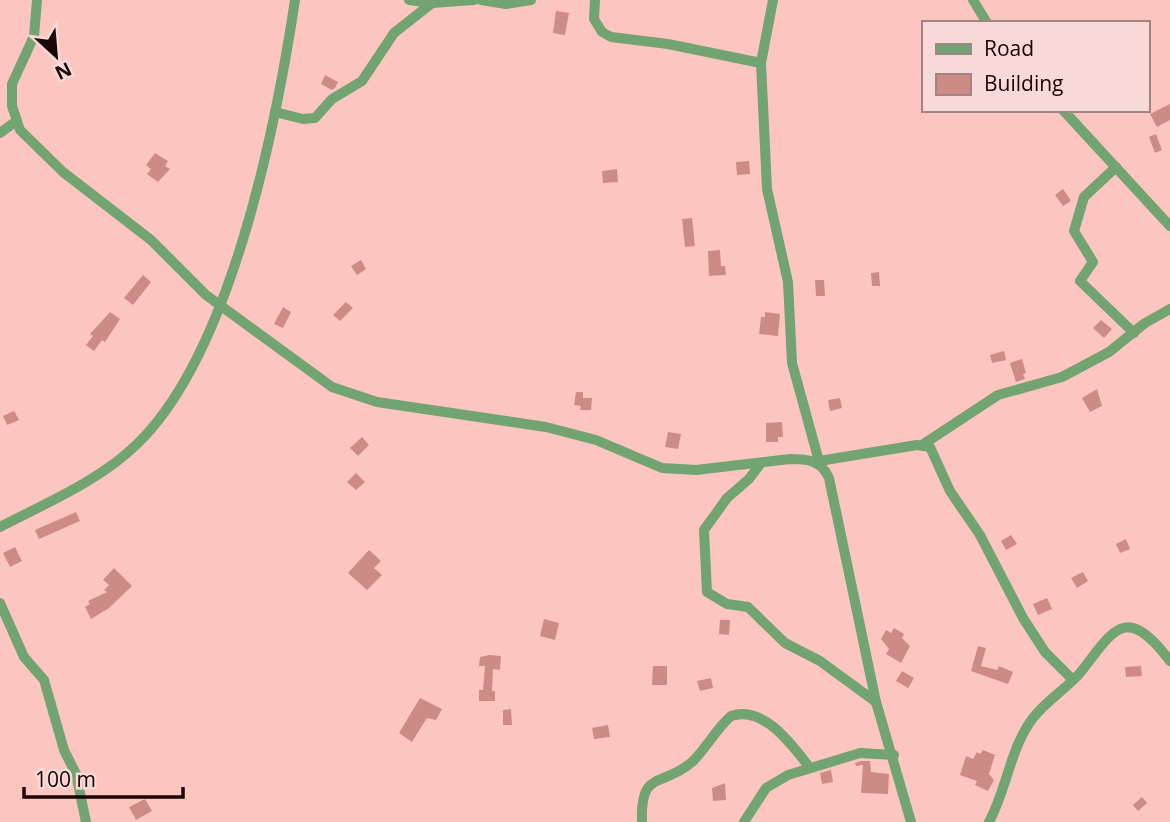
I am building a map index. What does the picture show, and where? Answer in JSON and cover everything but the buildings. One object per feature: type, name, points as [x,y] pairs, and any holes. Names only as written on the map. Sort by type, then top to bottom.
[{"type":"street","points":[[37,0],[34,36],[12,84],[15,122],[27,138],[63,172],[151,240],[192,284],[332,387],[377,402],[546,427],[596,440],[662,468],[696,470],[805,459],[820,463],[928,445],[950,491],[980,536],[1008,592],[1037,639],[1073,680]]},
{"type":"street","points":[[0,527],[73,489],[137,444],[187,376],[219,305],[250,214],[275,112],[295,0]]},
{"type":"street","points":[[409,0],[432,4],[474,0]]},
{"type":"street","points":[[481,0],[506,4],[531,0]]},
{"type":"street","points":[[595,0],[594,19],[602,32],[611,37],[668,44],[761,63]]},
{"type":"street","points":[[773,0],[761,63],[767,189],[788,282],[792,363],[820,463],[829,478],[876,702],[894,755],[911,822]]},
{"type":"street","points":[[973,0],[986,21]]},
{"type":"street","points":[[275,112],[303,119],[315,118],[326,103],[362,80],[394,33],[432,4]]},
{"type":"street","points":[[1065,112],[1170,226]]},
{"type":"street","points":[[0,133],[15,122]]},
{"type":"street","points":[[1116,167],[1084,197],[1074,231],[1093,262],[1080,281],[1134,333]]},
{"type":"street","points":[[922,445],[999,395],[1062,377],[1109,352],[1156,315],[1170,309]]},
{"type":"street","points":[[761,463],[749,479],[727,498],[704,530],[707,592],[727,604],[748,607],[785,643],[827,666],[876,702]]},
{"type":"street","points":[[0,603],[24,657],[44,680],[64,750],[76,774],[86,822]]},
{"type":"street","points":[[989,822],[1033,718],[1073,680],[1103,639],[1117,630],[1136,630],[1148,636],[1170,661]]},
{"type":"street","points":[[642,822],[642,796],[646,787],[686,766],[722,724],[740,713],[753,715],[773,728],[810,768]]},
{"type":"street","points":[[744,822],[758,797],[773,782],[860,753],[894,755]]}]
